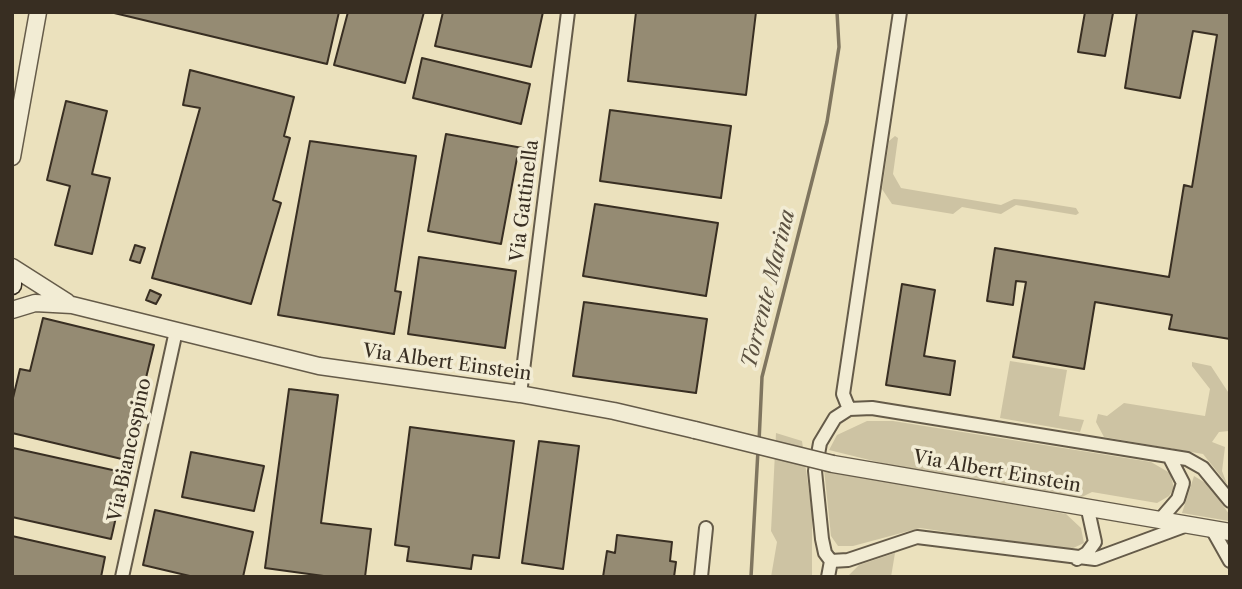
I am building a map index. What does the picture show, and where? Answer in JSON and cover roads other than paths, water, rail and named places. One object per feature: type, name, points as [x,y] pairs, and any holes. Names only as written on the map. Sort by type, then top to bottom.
[{"type":"street","points":[[12,157],[38,12]]},
{"type":"street","name":"Via Gattinella","points":[[520,394],[568,12]]},
{"type":"street","points":[[849,409],[843,394],[900,12]]},
{"type":"street","name":"Via Albert Einstein","points":[[12,267],[72,306]]},
{"type":"street","name":"Via Albert Einstein","points":[[12,310],[34,303],[72,306],[331,368],[520,394],[614,411],[832,464],[1088,510],[1230,532]]},
{"type":"street","name":"Via Biancospino","points":[[122,577],[176,331]]},
{"type":"street","points":[[828,577],[831,561],[825,553],[822,539],[815,471],[826,429],[849,409],[872,408],[1186,459],[1203,468],[1230,501]]},
{"type":"street","points":[[1158,521],[1178,499],[1182,483],[1169,456]]},
{"type":"street","name":"Via Albert Einstein","points":[[1077,559],[1087,553],[1095,542],[1088,510]]},
{"type":"street","points":[[831,561],[848,559],[917,537],[1077,559],[1102,558],[1187,525]]},
{"type":"street","points":[[701,577],[706,528]]},
{"type":"street","points":[[1212,529],[1228,554]]},
{"type":"waterway","name":"Torrente Marina","points":[[759,442],[762,377],[827,122],[839,47],[837,12]]},
{"type":"waterway","name":"Torrente Marina","points":[[751,577],[758,450]]}]
